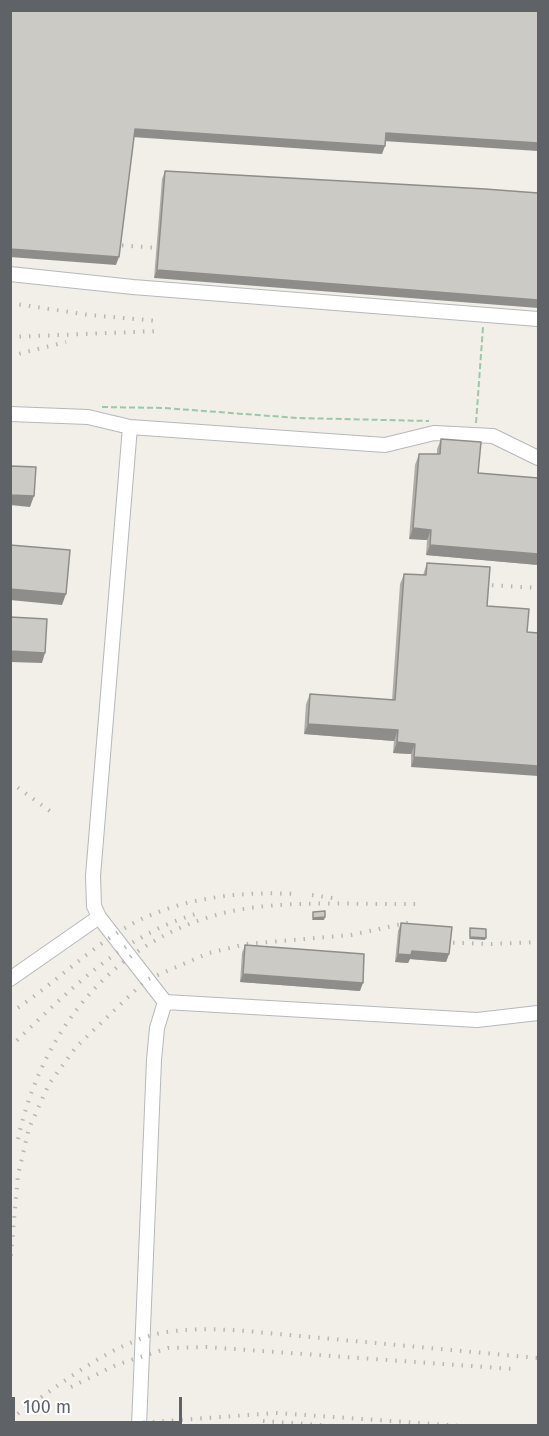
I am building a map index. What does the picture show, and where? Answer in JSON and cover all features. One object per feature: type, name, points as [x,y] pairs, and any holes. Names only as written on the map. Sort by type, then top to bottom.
[{"type":"lane","points":[[10,274],[538,319]]},
{"type":"lane","points":[[10,414],[88,417],[129,427],[385,445],[434,433],[493,436],[538,458]]},
{"type":"lane","points":[[129,427],[94,866],[94,906],[99,917],[165,1002],[477,1020],[538,1013]]},
{"type":"lane","points":[[10,979],[99,917]]},
{"type":"lane","points":[[139,1425],[153,1060],[157,1028],[165,1002]]},
{"type":"path","points":[[465,422],[476,423],[484,315]]},
{"type":"path","points":[[93,406],[164,408],[298,418],[431,421]]},
{"type":"building","points":[[10,10],[538,10],[538,143],[386,133],[385,146],[135,129],[119,257],[10,249]]},
{"type":"building","points":[[165,171],[538,193],[538,300],[157,270]]},
{"type":"building","points":[[441,439],[481,442],[478,473],[538,478],[538,554],[430,545],[431,530],[413,528],[419,454],[440,454]]},
{"type":"building","points":[[10,466],[36,467],[34,496],[10,495]]},
{"type":"building","points":[[10,545],[70,550],[66,594],[10,589]]},
{"type":"building","points":[[427,563],[490,567],[487,606],[529,609],[527,632],[538,633],[538,766],[414,757],[415,744],[397,742],[398,730],[308,724],[310,694],[395,700],[404,574],[426,575]]},
{"type":"building","points":[[10,617],[47,619],[45,653],[10,651]]},
{"type":"building","points":[[325,911],[325,917],[313,918],[313,912]]},
{"type":"building","points":[[401,923],[452,927],[449,954],[412,951],[411,955],[398,954]]},
{"type":"building","points":[[470,928],[486,929],[486,938],[470,937]]},
{"type":"building","points":[[245,945],[364,954],[363,983],[243,974]]},
{"type":"railway","points":[[103,244],[172,249]]},
{"type":"railway","points":[[10,303],[89,315],[158,321]]},
{"type":"railway","points":[[10,337],[158,331]]},
{"type":"railway","points":[[10,356],[66,342]]},
{"type":"railway","points":[[473,584],[538,588]]},
{"type":"railway","points":[[10,782],[50,811]]},
{"type":"railway","points":[[10,1013],[106,940],[140,920],[161,911],[183,904],[228,896],[297,894]]},
{"type":"railway","points":[[312,895],[339,899]]},
{"type":"railway","points":[[18,1139],[29,1099],[45,1061],[65,1026],[90,994],[118,966],[151,943],[188,925],[228,912],[250,908],[298,904],[419,904]]},
{"type":"railway","points":[[10,1047],[74,987],[120,951],[171,923],[199,913]]},
{"type":"railway","points":[[10,1265],[18,1175],[29,1128],[49,1084],[76,1047],[146,980],[209,953],[246,944],[351,935],[411,922]]},
{"type":"railway","points":[[434,942],[491,944],[538,942]]},
{"type":"railway","points":[[10,1419],[105,1355],[147,1337],[167,1332],[206,1329],[246,1331],[538,1358]]},
{"type":"railway","points":[[71,1387],[116,1365],[168,1348],[206,1347],[513,1369]]},
{"type":"railway","points":[[96,1426],[276,1413],[463,1426]]},
{"type":"railway","points":[[263,1421],[332,1426]]}]
